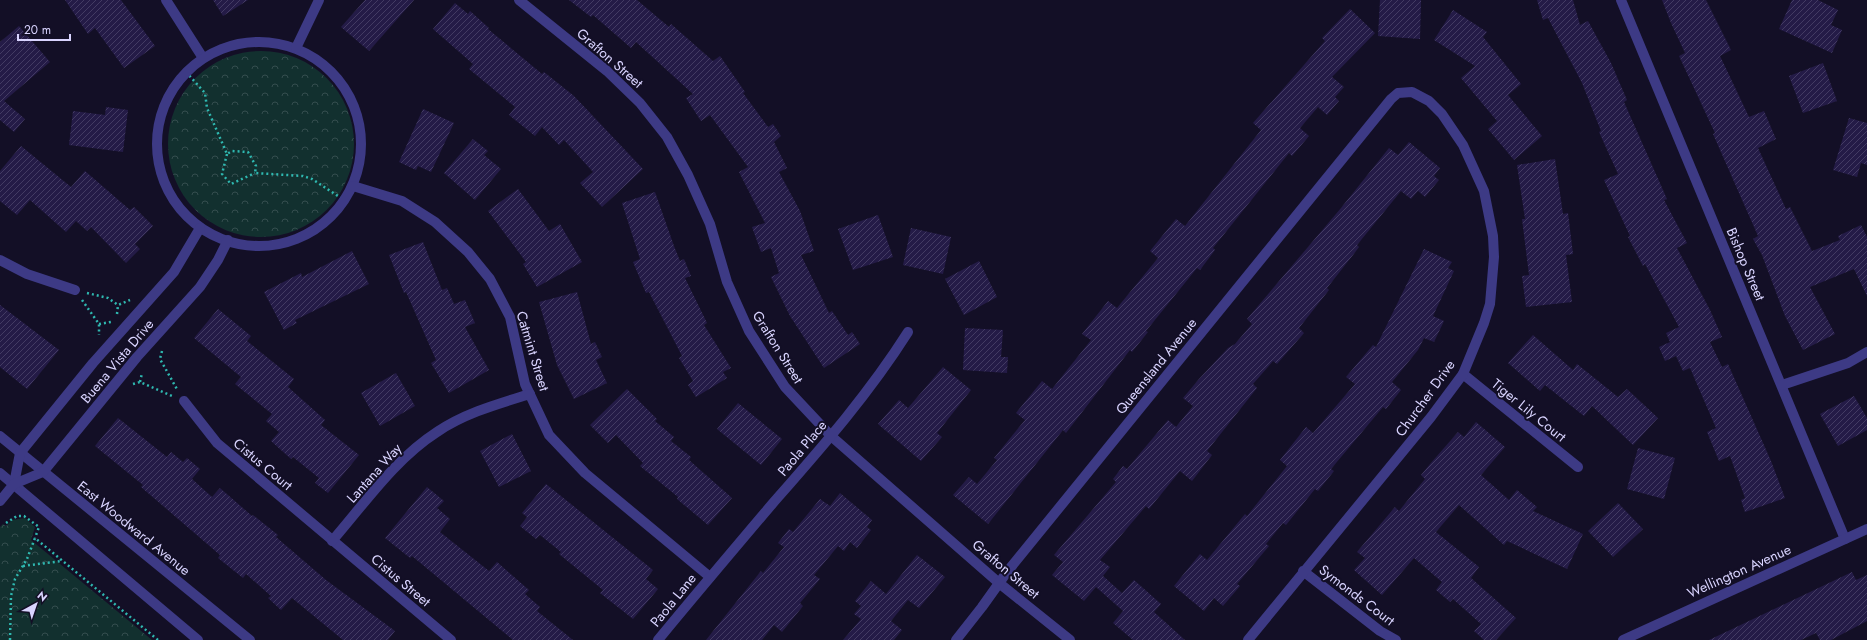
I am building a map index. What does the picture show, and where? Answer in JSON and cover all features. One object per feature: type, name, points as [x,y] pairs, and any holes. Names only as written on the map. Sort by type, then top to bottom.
[{"type":"street","points":[[166,0],[203,58]]},
{"type":"street","points":[[296,48],[319,0]]},
{"type":"street","name":"Grafton Street","points":[[519,0],[607,71],[640,102],[668,137],[688,175],[710,224],[727,282],[748,331],[784,388],[832,436],[1000,583],[1070,640]]},
{"type":"street","name":"Bishop Street","points":[[1621,0],[1845,539]]},
{"type":"street","points":[[244,42],[275,42],[296,48],[329,68],[346,90],[356,109],[362,139],[361,160],[353,186],[336,212],[320,227],[291,242],[271,246],[240,245],[200,228],[191,221],[172,199],[162,177],[156,149],[158,121],[165,101],[175,84],[196,62],[219,49],[244,42]]},
{"type":"street","name":"Churcher Drive","points":[[1248,640],[1303,571],[1431,417],[1463,374],[1484,323],[1490,304],[1494,257],[1493,236],[1484,191],[1463,145],[1442,114],[1429,101],[1412,92],[1398,93],[1380,112]]},
{"type":"street","name":"Queensland Avenue","points":[[956,640],[1000,583],[1380,112]]},
{"type":"street","name":"Catmint Street","points":[[353,186],[402,201],[435,222],[468,252],[490,279],[510,317],[525,384],[549,435],[585,473],[710,577]]},
{"type":"street","name":"Buena Vista Drive","points":[[0,502],[14,484],[20,453],[106,348],[174,272],[200,228]]},
{"type":"street","name":"Buena Vista Drive","points":[[14,484],[43,472],[154,337],[200,287],[218,260],[228,240]]},
{"type":"street","points":[[0,260],[27,274],[75,290]]},
{"type":"street","name":"Paola Place","points":[[710,577],[832,436],[880,375],[908,332]]},
{"type":"street","points":[[1782,385],[1848,363],[1867,352]]},
{"type":"street","name":"Tiger Lily Court","points":[[1463,374],[1578,467]]},
{"type":"street","name":"Lantana Way","points":[[332,541],[407,455],[437,432],[471,413],[530,394]]},
{"type":"street","name":"Cistus Court","points":[[184,401],[217,443],[332,541]]},
{"type":"street","name":"East Woodward Avenue","points":[[0,436],[250,640]]},
{"type":"street","points":[[0,472],[198,640]]},
{"type":"street","name":"Wellington Avenue","points":[[1623,640],[1867,529]]},
{"type":"street","name":"Cistus Street","points":[[332,541],[452,640]]},
{"type":"street","name":"Symonds Court","points":[[1303,571],[1380,630],[1396,640]]},
{"type":"street","name":"Paola Lane","points":[[658,640],[710,577]]},
{"type":"path","points":[[186,72],[205,93],[207,108],[227,154],[222,174],[232,184],[255,173],[303,176],[312,179],[344,200]]},
{"type":"path","points":[[227,154],[232,151],[248,152],[256,166],[255,173]]},
{"type":"path","points":[[75,290],[108,298],[118,305],[132,300],[142,308]]},
{"type":"path","points":[[75,290],[99,324],[98,340],[106,348]]},
{"type":"path","points":[[154,337],[163,348],[160,360],[184,401]]},
{"type":"path","points":[[118,381],[125,386],[140,382],[184,401]]},
{"type":"path","points":[[6,523],[17,516],[24,516],[39,527],[27,560],[15,579],[11,596],[10,640]]},
{"type":"path","points":[[35,538],[158,640]]},
{"type":"path","points":[[23,566],[62,560]]},
{"type":"green space","points":[[252,51],[270,51],[297,58],[313,67],[327,78],[338,92],[347,108],[354,135],[354,153],[347,180],[338,196],[327,210],[313,221],[297,230],[270,237],[252,237],[234,233],[217,226],[202,216],[189,203],[179,188],[172,171],[168,153],[168,135],[172,117],[179,100],[189,85],[202,72],[217,62],[234,55]]},
{"type":"green space","points":[[25,518],[35,527],[31,540],[152,640],[0,640],[0,527],[3,524],[6,526],[12,520]]},
{"type":"building","points":[[65,0],[121,0],[155,46],[124,68],[95,28],[88,34]]},
{"type":"building","points":[[213,0],[248,0],[223,16]]},
{"type":"building","points":[[365,0],[414,0],[369,51],[341,27]]},
{"type":"building","points":[[569,0],[637,0],[669,27],[671,24],[713,61],[720,56],[745,92],[743,93],[768,127],[773,124],[781,136],[774,142],[787,168],[779,172],[800,211],[814,251],[801,255],[829,313],[832,311],[848,335],[852,332],[860,344],[824,368],[790,316],[771,277],[779,273],[771,248],[761,252],[752,227],[765,223],[739,172],[748,167],[710,115],[701,121],[686,98],[693,94],[636,42],[631,48],[593,15],[591,17]]},
{"type":"building","points":[[1380,0],[1421,0],[1420,39],[1378,36]]},
{"type":"building","points":[[1537,0],[1573,0],[1580,25],[1588,21],[1611,63],[1627,100],[1624,102],[1667,199],[1664,200],[1687,243],[1677,248],[1710,310],[1722,337],[1710,342],[1722,367],[1728,364],[1771,461],[1785,498],[1745,512],[1741,500],[1745,498],[1730,456],[1719,461],[1707,432],[1716,428],[1690,368],[1683,371],[1676,356],[1665,361],[1659,347],[1670,342],[1666,333],[1679,327],[1645,264],[1643,266],[1628,237],[1630,236],[1604,180],[1618,174],[1599,132],[1601,131],[1582,83],[1548,18],[1543,20]]},
{"type":"building","points":[[1662,0],[1706,0],[1731,50],[1720,56],[1749,117],[1764,111],[1776,139],[1758,148],[1786,209],[1790,207],[1812,251],[1840,240],[1838,236],[1861,225],[1867,237],[1867,296],[1854,269],[1810,287],[1835,334],[1803,350],[1785,316],[1762,255],[1753,239],[1758,236],[1713,134],[1715,133],[1679,56],[1685,53]]},
{"type":"building","points":[[1792,0],[1818,0],[1838,10],[1831,25],[1842,30],[1832,53],[1779,29]]},
{"type":"building","points":[[455,3],[468,14],[470,11],[489,28],[488,29],[542,74],[544,72],[574,96],[643,169],[602,207],[580,183],[593,172],[564,140],[559,145],[542,127],[535,136],[509,115],[515,107],[469,69],[473,64],[433,29]]},
{"type":"building","points":[[1350,9],[1375,33],[1332,77],[1344,87],[1335,97],[1339,101],[1327,115],[1318,107],[1300,128],[1309,136],[1292,156],[1289,153],[1213,248],[1215,250],[1200,270],[1197,268],[1146,331],[1148,332],[1132,352],[1130,350],[1066,433],[1063,430],[988,524],[953,495],[969,477],[977,484],[997,460],[994,458],[1025,420],[1016,413],[1042,381],[1052,389],[1091,340],[1082,334],[1108,301],[1117,308],[1158,258],[1150,251],[1176,219],[1185,226],[1261,130],[1253,123],[1325,41],[1322,38]]},
{"type":"building","points":[[1453,10],[1487,32],[1483,37],[1521,84],[1508,95],[1542,136],[1514,160],[1488,129],[1497,121],[1461,78],[1475,66],[1434,40]]},
{"type":"building","points":[[19,26],[50,62],[4,101],[25,119],[14,132],[0,120],[0,42]]},
{"type":"building","points":[[1823,63],[1837,101],[1803,113],[1789,76]]},
{"type":"building","points":[[106,107],[128,110],[123,152],[69,145],[73,111],[105,115]]},
{"type":"building","points":[[423,109],[454,123],[431,172],[418,166],[416,170],[399,162]]},
{"type":"building","points":[[1849,118],[1867,123],[1867,165],[1861,163],[1857,177],[1833,170]]},
{"type":"building","points":[[473,139],[488,151],[484,155],[501,169],[475,200],[444,173]]},
{"type":"building","points":[[1409,142],[1440,168],[1434,176],[1439,180],[1425,197],[1418,191],[1411,199],[1401,191],[1357,245],[1359,247],[1327,288],[1329,290],[1299,328],[1304,333],[1277,364],[1273,361],[1253,384],[1257,388],[1207,451],[1212,455],[1192,481],[1180,471],[1149,509],[1146,506],[1100,560],[1110,567],[1103,576],[1122,593],[1134,580],[1161,604],[1154,612],[1185,640],[1133,640],[1113,623],[1123,611],[1096,587],[1084,601],[1052,575],[1063,562],[1054,555],[1116,482],[1113,479],[1123,466],[1127,469],[1168,420],[1176,427],[1193,406],[1183,398],[1199,379],[1228,348],[1235,344],[1252,324],[1247,319],[1341,208],[1389,148],[1398,155]]},
{"type":"building","points":[[21,146],[71,187],[85,171],[130,210],[134,207],[153,226],[135,244],[140,249],[126,263],[91,227],[87,231],[76,221],[66,232],[30,200],[17,215],[0,201],[0,171]]},
{"type":"building","points":[[1555,159],[1563,214],[1568,213],[1573,254],[1566,255],[1572,302],[1526,307],[1522,276],[1529,275],[1522,219],[1525,219],[1517,165]]},
{"type":"building","points":[[518,189],[549,231],[560,224],[582,262],[537,287],[523,264],[526,262],[488,211]]},
{"type":"building","points":[[655,192],[680,261],[684,259],[691,276],[685,278],[707,323],[704,325],[731,368],[723,372],[727,378],[696,397],[688,385],[693,381],[679,358],[682,356],[649,292],[646,293],[633,262],[640,259],[622,203]]},
{"type":"building","points":[[878,215],[893,257],[853,270],[838,229]]},
{"type":"building","points":[[911,228],[951,237],[943,274],[903,265]]},
{"type":"building","points":[[423,242],[442,290],[447,288],[454,304],[465,300],[475,323],[465,327],[489,370],[449,393],[431,363],[436,360],[406,292],[404,293],[389,255]]},
{"type":"building","points":[[1424,249],[1452,262],[1448,268],[1454,271],[1433,316],[1444,321],[1434,342],[1424,338],[1418,350],[1392,382],[1401,390],[1386,409],[1383,407],[1331,469],[1334,471],[1318,491],[1315,489],[1286,525],[1283,523],[1266,544],[1269,546],[1237,584],[1240,586],[1223,606],[1214,598],[1204,611],[1174,586],[1200,554],[1207,560],[1245,514],[1247,516],[1287,466],[1280,460],[1306,427],[1313,433],[1355,384],[1346,377],[1373,345],[1376,347]]},
{"type":"building","points":[[352,251],[369,284],[295,320],[297,323],[284,330],[264,292],[301,273],[302,277]]},
{"type":"building","points":[[979,261],[997,297],[964,315],[945,279]]},
{"type":"building","points":[[577,292],[591,344],[595,342],[602,357],[596,360],[607,383],[574,399],[557,365],[539,302]]},
{"type":"building","points":[[0,305],[59,350],[27,389],[0,367]]},
{"type":"building","points":[[218,309],[251,336],[247,341],[294,379],[288,387],[325,420],[321,425],[359,455],[328,493],[315,483],[319,478],[293,457],[291,459],[271,441],[279,432],[266,421],[272,414],[235,384],[241,377],[194,338]]},
{"type":"building","points":[[965,328],[1003,330],[1001,357],[1008,357],[1007,373],[963,370]]},
{"type":"building","points":[[1533,335],[1573,370],[1577,364],[1618,397],[1627,389],[1658,418],[1633,445],[1592,406],[1584,416],[1545,385],[1540,391],[1508,363]]},
{"type":"building","points":[[943,367],[971,390],[937,433],[942,437],[921,461],[878,424],[899,400],[908,408]]},
{"type":"building","points":[[396,373],[415,406],[380,426],[361,393]]},
{"type":"building","points":[[627,389],[657,419],[655,421],[674,437],[671,441],[691,457],[689,460],[732,498],[708,525],[677,499],[678,497],[640,466],[643,463],[616,435],[608,443],[590,425]]},
{"type":"building","points":[[1854,396],[1867,418],[1867,430],[1838,446],[1820,414]]},
{"type":"building","points":[[738,403],[782,439],[761,465],[717,429]]},
{"type":"building","points":[[118,418],[167,457],[171,452],[183,462],[187,458],[200,469],[192,479],[212,497],[220,488],[252,516],[253,515],[278,535],[276,537],[326,580],[395,631],[388,640],[343,640],[292,598],[281,610],[268,598],[271,596],[246,574],[243,578],[218,558],[220,555],[141,487],[143,485],[95,446]]},
{"type":"building","points":[[1476,422],[1505,447],[1481,475],[1509,500],[1517,490],[1537,507],[1533,511],[1583,534],[1567,569],[1507,541],[1504,545],[1459,505],[1436,532],[1479,567],[1471,578],[1516,618],[1496,640],[1484,640],[1474,631],[1481,624],[1453,599],[1450,602],[1436,590],[1442,582],[1414,558],[1382,595],[1354,570],[1365,558],[1357,552],[1395,507],[1399,511],[1425,479],[1421,475],[1458,432],[1464,437]]},
{"type":"building","points":[[512,434],[531,471],[499,487],[480,451]]},
{"type":"building","points":[[1638,448],[1675,458],[1664,499],[1627,489]]},
{"type":"building","points":[[546,484],[653,570],[646,579],[658,589],[633,619],[600,593],[603,590],[559,554],[561,552],[540,535],[536,539],[520,526],[527,517],[522,513]]},
{"type":"building","points":[[427,487],[444,501],[437,508],[450,519],[440,532],[489,571],[497,562],[529,590],[525,594],[540,607],[537,611],[573,640],[513,640],[412,556],[410,558],[385,538]]},
{"type":"building","points":[[840,493],[872,520],[867,527],[871,530],[857,548],[850,542],[844,551],[838,546],[814,575],[820,579],[800,603],[803,606],[782,632],[774,625],[762,640],[706,640],[761,571],[763,573],[784,547],[778,543],[789,529],[793,532],[820,499],[830,506]]},
{"type":"building","points":[[1618,503],[1643,529],[1613,557],[1588,531]]},
{"type":"building","points":[[917,555],[945,577],[919,608],[908,600],[891,621],[902,630],[894,640],[843,640],[861,619],[854,614],[861,606],[855,601],[871,581],[886,594]]},
{"type":"building","points":[[1852,572],[1856,580],[1867,575],[1867,621],[1831,640],[1820,640],[1816,633],[1801,640],[1709,640]]}]
